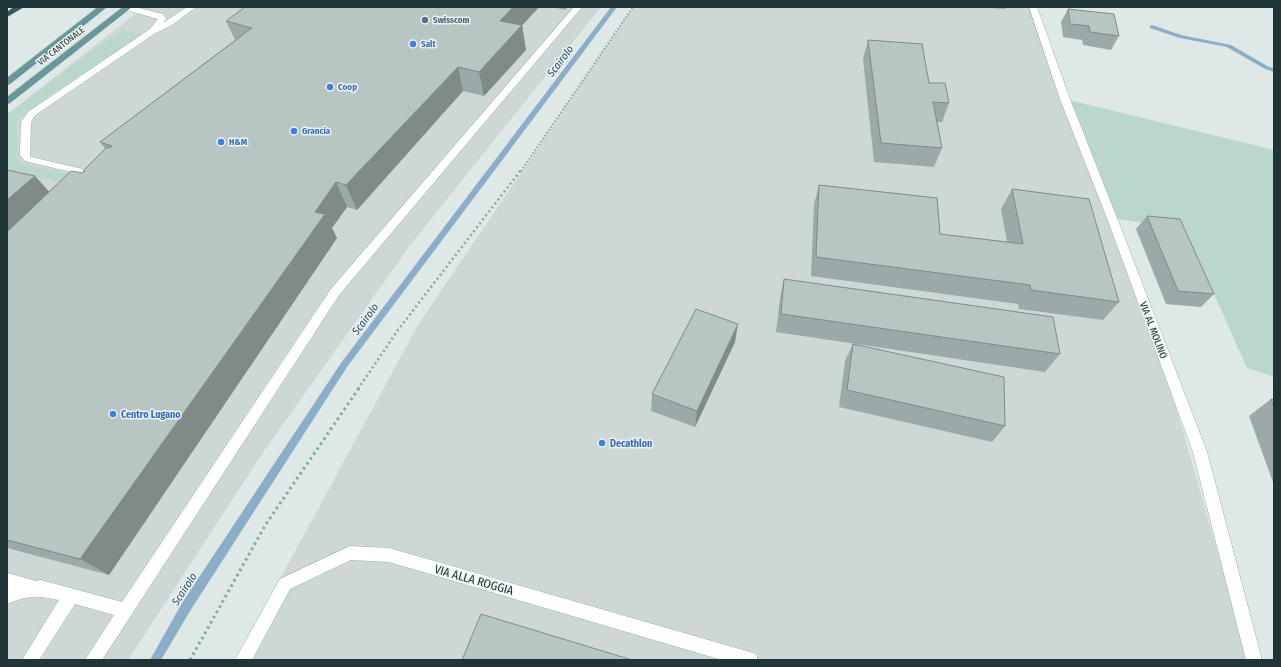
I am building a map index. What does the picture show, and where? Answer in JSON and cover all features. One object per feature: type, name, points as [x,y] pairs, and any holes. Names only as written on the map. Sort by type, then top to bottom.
[{"type":"highway","points":[[7,15],[20,7]]},
{"type":"main road","name":"VIA CANTONALE","points":[[7,82],[103,7]]},
{"type":"main road","name":"VIA CANTONALE","points":[[7,101],[127,7]]},
{"type":"street","points":[[127,7],[162,17],[161,21],[151,32]]},
{"type":"street","points":[[108,178],[28,159],[25,155],[26,120],[31,114],[151,32],[169,23],[192,7]]},
{"type":"street","points":[[94,660],[125,610],[335,292],[578,7]]},
{"type":"street","name":"VIA AL MOLINO","points":[[1033,7],[1065,99],[1112,218],[1200,452],[1254,660]]},
{"type":"street","name":"VIA ALLA ROGGIA","points":[[243,660],[285,584],[350,553],[388,555],[750,660]]},
{"type":"street","points":[[7,581],[41,588],[125,610]]},
{"type":"street","points":[[7,596],[27,589],[41,588]]},
{"type":"street","points":[[30,660],[71,596]]},
{"type":"path","points":[[190,660],[271,517],[398,330],[530,159],[633,7]]},
{"type":"shaded area","points":[[144,7],[601,7],[411,244],[264,451],[128,660],[7,660],[7,114]]},
{"type":"shaded area","points":[[633,7],[1033,7],[1153,328],[1249,660],[236,660],[418,325]]},
{"type":"green space","points":[[124,30],[142,34],[23,114],[16,122],[18,142],[16,158],[20,163],[80,176],[60,182],[7,172],[7,115],[98,46]]},
{"type":"green space","points":[[1065,99],[1274,150],[1274,377],[1247,368],[1185,229],[1112,218]]},
{"type":"building","points":[[245,7],[513,7],[500,21],[522,25],[479,72],[458,67],[346,185],[336,182],[315,212],[325,214],[80,559],[7,540],[7,232],[71,171],[83,173],[85,171],[83,171],[107,147],[110,148],[112,146],[100,142],[252,28],[226,21]]},
{"type":"building","points":[[1068,9],[1114,14],[1119,36],[1090,32],[1089,26],[1070,24]]},
{"type":"building","points":[[868,40],[922,44],[929,83],[945,83],[949,103],[933,102],[942,148],[881,143]]},
{"type":"building","points":[[7,170],[35,176],[7,200]]},
{"type":"building","points":[[819,185],[937,198],[940,234],[1023,244],[1012,189],[1089,199],[1119,302],[1031,290],[1030,285],[816,257]]},
{"type":"building","points":[[1147,216],[1180,219],[1214,294],[1178,291]]},
{"type":"building","points":[[784,279],[1053,317],[1060,354],[781,314]]},
{"type":"building","points":[[696,309],[738,324],[697,411],[652,394]]},
{"type":"building","points":[[853,344],[1004,377],[1005,426],[847,390]]},
{"type":"building","points":[[1271,399],[1274,400],[1274,407]]},
{"type":"building","points":[[481,614],[632,660],[462,660]]},
{"type":"waterway","name":"Scairolo","points":[[155,660],[186,607],[344,365],[614,7]]},
{"type":"waterway","points":[[1152,27],[1180,36],[1229,46],[1267,68],[1274,70]]},
{"type":"place","name":"Swisscom","points":[[425,20]]},
{"type":"place","name":"Salt","points":[[413,44]]},
{"type":"place","name":"Coop","points":[[330,87]]},
{"type":"place","name":"Grancia","points":[[294,131]]},
{"type":"place","name":"H&M","points":[[221,142]]},
{"type":"place","name":"Centro Lugano","points":[[113,414]]},
{"type":"place","name":"Decathlon","points":[[602,443]]}]
